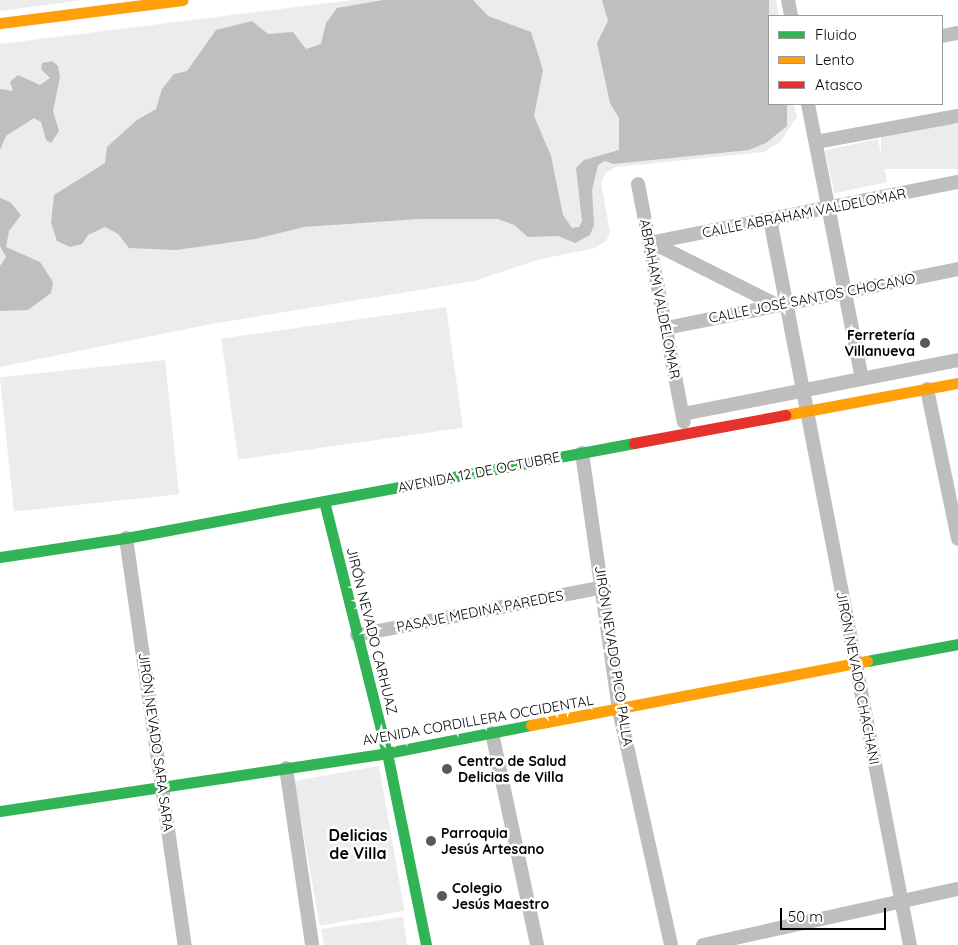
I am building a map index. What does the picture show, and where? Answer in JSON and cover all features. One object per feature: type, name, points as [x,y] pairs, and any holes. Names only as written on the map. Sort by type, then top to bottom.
[{"type":"street","points":[[0,23],[183,0]]},
{"type":"street","points":[[788,0],[791,15]]},
{"type":"street","points":[[943,36],[958,33]]},
{"type":"street","points":[[808,105],[862,379]]},
{"type":"street","points":[[816,142],[958,116]]},
{"type":"street","name":"CALLE ABRAHAM VALDELOMAR","points":[[651,243],[958,182]]},
{"type":"street","name":"ABRAHAM VALDELOMAR","points":[[638,184],[651,243],[686,435]]},
{"type":"street","name":"JIRÓN NEVADO CHACHANI","points":[[770,219],[782,304],[809,410],[853,664],[910,945]]},
{"type":"street","points":[[651,243],[782,304]]},
{"type":"street","name":"CALLE JOSÉ SANTOS CHOCANO","points":[[666,328],[958,269]]},
{"type":"street","points":[[683,414],[958,360]]},
{"type":"street","name":"AVENIDA 12 DE OCTUBRE","points":[[0,557],[126,538],[958,383]]},
{"type":"street","points":[[927,389],[958,539]]},
{"type":"street","name":"JIRÓN NEVADO PICO PALLA","points":[[582,453],[603,587],[619,710],[672,945]]},
{"type":"street","name":"JIRÓN NEVADO CARHUAZ","points":[[324,501],[387,753],[426,945]]},
{"type":"street","name":"JIRÓN NEVADO SARA SARA","points":[[126,538],[185,945]]},
{"type":"street","name":"PASAJE MEDINA PAREDES","points":[[357,635],[603,587]]},
{"type":"street","name":"AVENIDA CORDILLERA OCCIDENTAL","points":[[0,811],[163,789],[387,753],[958,644]]},
{"type":"street","points":[[492,733],[536,945]]},
{"type":"street","points":[[286,768],[312,945]]},
{"type":"street","points":[[703,945],[958,889]]},
{"type":"shaded area","points":[[0,0],[84,0],[0,11]]},
{"type":"shaded area","points":[[353,0],[776,0],[779,15],[768,15],[768,105],[794,105],[797,117],[780,142],[764,152],[616,167],[606,173],[601,182],[610,233],[606,241],[595,248],[537,260],[474,281],[211,324],[0,367],[0,44]]},
{"type":"shaded area","points":[[383,0],[473,0],[488,16],[531,32],[543,70],[534,116],[551,156],[563,215],[572,228],[579,227],[582,221],[576,168],[584,160],[619,150],[619,118],[610,103],[597,43],[608,21],[602,0],[769,0],[768,105],[787,105],[787,126],[766,143],[749,150],[613,164],[605,161],[598,165],[592,190],[594,225],[590,235],[575,243],[558,236],[528,237],[514,225],[498,219],[419,219],[304,227],[255,239],[176,250],[129,248],[118,234],[105,227],[88,235],[82,244],[70,247],[57,241],[51,223],[54,195],[105,163],[107,147],[137,120],[156,109],[162,89],[174,74],[187,71],[216,30],[252,21],[268,34],[293,32],[306,49],[321,44],[326,23],[337,8]]},
{"type":"shaded area","points":[[52,61],[58,66],[60,77],[53,111],[59,131],[51,143],[46,140],[41,122],[34,118],[6,136],[0,150],[0,89],[13,91],[10,82],[18,75],[40,85],[50,78],[41,69],[42,63]]},
{"type":"shaded area","points":[[881,124],[958,124],[958,169],[881,169]]},
{"type":"shaded area","points":[[878,139],[887,182],[834,193],[825,150]]},
{"type":"shaded area","points":[[0,198],[10,202],[21,215],[9,231],[6,247],[40,262],[53,282],[51,293],[28,310],[0,311],[0,266],[6,257],[0,246]]},
{"type":"shaded area","points":[[446,307],[463,428],[238,459],[221,339]]},
{"type":"shaded area","points":[[165,360],[179,494],[14,512],[0,377]]},
{"type":"shaded area","points":[[379,766],[405,911],[320,926],[294,781]]},
{"type":"shaded area","points":[[403,917],[407,945],[324,945],[321,929]]},
{"type":"traffic: fast","points":[[0,557],[126,538],[634,443]]},
{"type":"traffic: fast","points":[[324,501],[387,753],[426,945]]},
{"type":"traffic: fast","points":[[867,661],[958,644]]},
{"type":"traffic: fast","points":[[0,811],[387,753],[531,725]]},
{"type":"traffic: slow","points":[[0,23],[183,0]]},
{"type":"traffic: slow","points":[[785,415],[958,383]]},
{"type":"traffic: slow","points":[[531,725],[867,661]]},
{"type":"traffic: jam","points":[[634,443],[785,415]]},
{"type":"place","name":"Ferretería Villanueva","points":[[925,343]]},
{"type":"place","name":"Centro de Salud Delicias de Villa","points":[[447,769]]},
{"type":"place","name":"Parroquia Jesús Artesano","points":[[431,841]]},
{"type":"place","name":"Colegio Jesús Maestro","points":[[442,896]]},
{"type":"district","name":"Delicias de Villa","points":[[358,844]]}]
